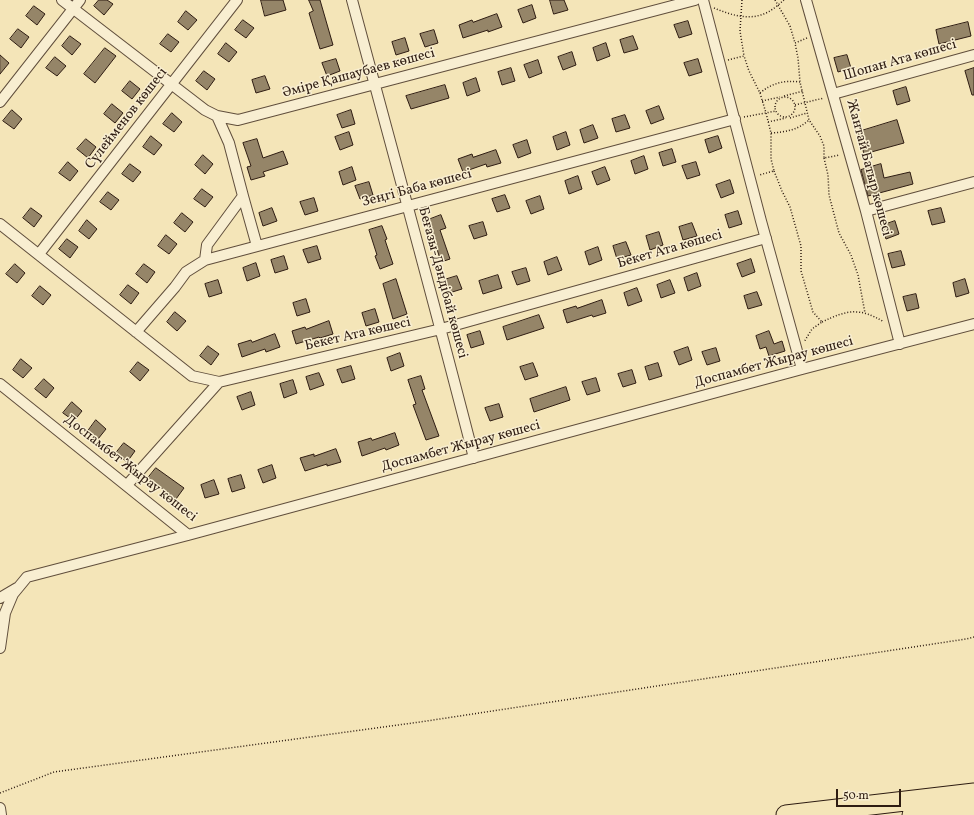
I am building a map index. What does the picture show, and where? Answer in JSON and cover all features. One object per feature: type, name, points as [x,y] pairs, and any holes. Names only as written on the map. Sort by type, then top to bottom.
[{"type":"highway","points":[[786,815],[974,793]]},
{"type":"highway","points":[[912,815],[974,807]]},
{"type":"street","name":"Әміре Қашаубаев көшесі","points":[[62,0],[205,110],[217,116],[238,120],[701,1]]},
{"type":"street","points":[[0,102],[80,0]]},
{"type":"street","name":"Сүлейменов көшесі","points":[[39,254],[237,0]]},
{"type":"street","name":"Беғазы-Дәндібай көшесі","points":[[352,0],[441,329],[474,458]]},
{"type":"street","name":"Жантай Батыр көшесі","points":[[806,0],[866,211],[900,344]]},
{"type":"street","points":[[701,1],[735,119],[802,369]]},
{"type":"street","name":"Шопан Ата көшесі","points":[[833,94],[974,55]]},
{"type":"street","points":[[217,116],[229,143],[257,246]]},
{"type":"street","name":"Зеңгі Баба көшесі","points":[[136,332],[186,272],[205,260],[735,119]]},
{"type":"street","points":[[866,211],[974,182]]},
{"type":"street","points":[[205,260],[208,245],[243,196]]},
{"type":"street","name":"Бекет Ата көшесі","points":[[0,224],[192,376],[219,382],[441,329],[766,238]]},
{"type":"street","name":"Доспамбет Жырау көшесі","points":[[0,384],[188,535],[974,324]]},
{"type":"street","points":[[127,485],[219,382]]},
{"type":"street","points":[[0,648],[5,613],[13,594],[27,578],[188,535]]},
{"type":"street","points":[[0,598],[20,586]]},
{"type":"street","points":[[0,808],[1,815]]},
{"type":"path","points":[[742,0],[740,31],[744,56],[749,71],[760,93],[766,113],[771,133],[771,159],[774,171],[790,207],[801,246],[801,271],[813,312],[822,322]]},
{"type":"path","points":[[775,0],[790,26],[795,43],[800,82],[806,102],[809,120],[820,136],[824,146],[824,158],[828,175],[829,195],[839,232],[851,255],[858,275],[865,313]]},
{"type":"path","points":[[701,1],[724,12],[740,17],[752,17],[767,13],[784,0]]},
{"type":"path","points":[[795,43],[816,34]]},
{"type":"path","points":[[719,62],[744,56]]},
{"type":"path","points":[[760,93],[768,86],[790,80],[800,82]]},
{"type":"path","points":[[762,100],[803,91]]},
{"type":"path","points":[[795,105],[822,99],[833,94]]},
{"type":"path","points":[[781,96],[789,97],[795,105]]},
{"type":"path","points":[[781,96],[774,106],[777,114],[781,118],[788,118],[793,113],[795,105]]},
{"type":"path","points":[[735,119],[776,111]]},
{"type":"path","points":[[768,122],[808,113]]},
{"type":"path","points":[[771,133],[795,130],[803,126],[809,120]]},
{"type":"path","points":[[824,158],[849,153]]},
{"type":"path","points":[[750,177],[774,171]]},
{"type":"path","points":[[797,350],[812,329],[822,322],[839,314],[854,311],[865,313],[882,321],[896,331]]},
{"type":"path","points":[[0,793],[54,772],[436,720],[974,637]]},
{"type":"building","points":[[99,0],[107,0],[113,4],[104,15],[94,6]]},
{"type":"building","points":[[261,0],[283,0],[286,10],[265,16]]},
{"type":"building","points":[[309,0],[320,0],[333,45],[320,49],[309,13],[313,11]]},
{"type":"building","points":[[550,0],[564,0],[568,10],[554,14]]},
{"type":"building","points":[[532,5],[536,18],[523,23],[518,10]]},
{"type":"building","points":[[34,6],[45,14],[37,25],[26,16]]},
{"type":"building","points":[[186,11],[197,20],[188,30],[178,22]]},
{"type":"building","points":[[497,14],[502,27],[463,38],[459,25]]},
{"type":"building","points":[[243,20],[254,28],[246,38],[235,30]]},
{"type":"building","points":[[688,21],[692,34],[679,38],[674,25]]},
{"type":"building","points":[[968,22],[971,36],[939,44],[936,30]]},
{"type":"building","points":[[18,29],[29,37],[21,48],[10,39]]},
{"type":"building","points":[[434,30],[438,43],[425,47],[420,34]]},
{"type":"building","points":[[168,34],[179,42],[171,52],[160,44]]},
{"type":"building","points":[[70,36],[81,44],[72,55],[62,46]]},
{"type":"building","points":[[633,36],[638,49],[624,53],[620,40]]},
{"type":"building","points":[[405,38],[409,51],[396,55],[392,42]]},
{"type":"building","points":[[226,43],[237,52],[229,62],[218,54]]},
{"type":"building","points":[[606,43],[610,56],[597,61],[593,48]]},
{"type":"building","points":[[105,48],[116,56],[95,83],[84,74]]},
{"type":"building","points":[[572,52],[576,65],[563,70],[558,57]]},
{"type":"building","points":[[0,55],[9,63],[0,74]]},
{"type":"building","points":[[847,55],[851,68],[838,72],[834,58]]},
{"type":"building","points":[[55,57],[66,66],[57,76],[46,68]]},
{"type":"building","points":[[336,59],[340,71],[327,76],[322,63]]},
{"type":"building","points":[[698,59],[702,72],[689,76],[684,63]]},
{"type":"building","points":[[538,60],[542,73],[529,78],[524,65]]},
{"type":"building","points":[[511,68],[515,81],[502,85],[498,72]]},
{"type":"building","points":[[974,68],[974,95],[972,95],[965,71]]},
{"type":"building","points":[[204,71],[215,79],[207,90],[196,81]]},
{"type":"building","points":[[265,76],[270,89],[256,93],[252,80]]},
{"type":"building","points":[[476,78],[480,91],[467,96],[463,83]]},
{"type":"building","points":[[130,81],[140,89],[132,99],[122,91]]},
{"type":"building","points":[[445,85],[449,98],[411,109],[406,96]]},
{"type":"building","points":[[906,87],[910,101],[897,105],[893,91]]},
{"type":"building","points":[[112,104],[123,113],[115,123],[104,114]]},
{"type":"building","points":[[659,106],[664,119],[651,124],[646,111]]},
{"type":"building","points":[[12,110],[22,119],[14,129],[3,121]]},
{"type":"building","points":[[351,110],[355,124],[342,128],[337,115]]},
{"type":"building","points":[[172,113],[182,122],[174,132],[163,124]]},
{"type":"building","points":[[625,115],[630,128],[616,132],[612,119]]},
{"type":"building","points":[[897,120],[904,143],[864,154],[858,132]]},
{"type":"building","points":[[593,125],[598,138],[584,143],[580,130]]},
{"type":"building","points":[[349,132],[353,145],[340,150],[335,137]]},
{"type":"building","points":[[566,132],[570,145],[557,150],[553,137]]},
{"type":"building","points":[[151,136],[162,145],[154,155],[143,147]]},
{"type":"building","points":[[718,136],[722,148],[709,153],[705,140]]},
{"type":"building","points":[[86,139],[96,147],[88,158],[77,149]]},
{"type":"building","points":[[257,139],[263,158],[283,151],[288,164],[263,172],[265,176],[251,180],[247,167],[251,166],[243,143]]},
{"type":"building","points":[[527,140],[531,153],[518,158],[513,145]]},
{"type":"building","points":[[672,149],[676,162],[663,166],[659,153]]},
{"type":"building","points":[[496,150],[501,163],[487,167],[486,164],[463,172],[458,159],[472,154],[473,157]]},
{"type":"building","points":[[203,155],[213,164],[205,174],[195,165]]},
{"type":"building","points":[[644,156],[648,169],[635,174],[631,161]]},
{"type":"building","points":[[68,162],[78,171],[70,181],[59,173]]},
{"type":"building","points":[[696,162],[700,175],[687,179],[682,166]]},
{"type":"building","points":[[130,164],[141,172],[133,182],[122,174]]},
{"type":"building","points":[[881,164],[884,178],[910,172],[913,184],[868,196],[861,170]]},
{"type":"building","points":[[352,167],[356,180],[343,185],[339,172]]},
{"type":"building","points":[[605,167],[610,180],[597,185],[592,172]]},
{"type":"building","points":[[578,176],[582,189],[569,194],[565,181]]},
{"type":"building","points":[[730,180],[734,193],[721,198],[716,185]]},
{"type":"building","points":[[369,182],[373,195],[360,199],[355,186]]},
{"type":"building","points":[[202,189],[213,197],[205,207],[194,199]]},
{"type":"building","points":[[108,192],[119,200],[111,210],[100,202]]},
{"type":"building","points":[[505,195],[510,208],[497,212],[492,199]]},
{"type":"building","points":[[540,196],[544,209],[531,214],[526,201]]},
{"type":"building","points":[[314,198],[318,211],[305,215],[300,202]]},
{"type":"building","points":[[31,208],[42,216],[34,227],[23,218]]},
{"type":"building","points":[[272,208],[277,221],[263,226],[259,213]]},
{"type":"building","points":[[941,208],[945,222],[932,225],[928,211]]},
{"type":"building","points":[[738,211],[742,224],[729,228],[725,215]]},
{"type":"building","points":[[182,213],[193,222],[185,232],[174,223]]},
{"type":"building","points":[[441,215],[446,228],[440,230],[450,259],[441,262],[428,220]]},
{"type":"building","points":[[87,220],[97,229],[89,239],[79,231]]},
{"type":"building","points":[[895,221],[899,234],[886,239],[881,226]]},
{"type":"building","points":[[483,222],[487,235],[474,239],[469,226]]},
{"type":"building","points":[[692,223],[697,236],[683,240],[679,227]]},
{"type":"building","points":[[382,226],[393,264],[380,269],[375,256],[377,255],[369,230]]},
{"type":"building","points":[[659,232],[663,245],[650,250],[646,236]]},
{"type":"building","points":[[166,235],[177,244],[169,254],[158,246]]},
{"type":"building","points":[[67,239],[78,247],[70,258],[59,249]]},
{"type":"building","points":[[626,242],[631,255],[617,259],[613,246]]},
{"type":"building","points":[[317,246],[321,259],[308,263],[303,250]]},
{"type":"building","points":[[598,247],[602,260],[589,265],[585,252]]},
{"type":"building","points":[[901,251],[905,265],[892,268],[888,254]]},
{"type":"building","points":[[284,256],[288,269],[275,273],[271,260]]},
{"type":"building","points":[[557,257],[562,270],[548,275],[544,262]]},
{"type":"building","points":[[751,259],[755,272],[742,277],[737,264]]},
{"type":"building","points":[[256,263],[260,276],[247,281],[243,268]]},
{"type":"building","points":[[15,264],[25,273],[17,283],[6,274]]},
{"type":"building","points":[[144,264],[155,272],[147,283],[136,274]]},
{"type":"building","points":[[526,268],[530,281],[517,285],[512,272]]},
{"type":"building","points":[[697,273],[701,286],[688,291],[684,278]]},
{"type":"building","points":[[498,275],[502,288],[483,294],[479,281]]},
{"type":"building","points":[[457,276],[462,289],[449,293],[444,280]]},
{"type":"building","points":[[396,279],[407,314],[393,319],[383,284]]},
{"type":"building","points":[[965,279],[969,293],[956,297],[953,283]]},
{"type":"building","points":[[218,280],[222,293],[209,297],[205,284]]},
{"type":"building","points":[[670,280],[675,293],[661,298],[657,285]]},
{"type":"building","points":[[128,285],[139,293],[131,304],[120,295]]},
{"type":"building","points":[[40,286],[51,295],[43,305],[32,296]]},
{"type":"building","points":[[637,288],[642,301],[628,306],[624,293]]},
{"type":"building","points":[[757,292],[762,305],[748,309],[744,296]]},
{"type":"building","points":[[916,294],[919,308],[907,311],[903,297]]},
{"type":"building","points":[[306,299],[310,312],[297,316],[293,303]]},
{"type":"building","points":[[602,300],[606,313],[593,317],[592,315],[567,323],[563,310],[576,306],[577,308]]},
{"type":"building","points":[[375,309],[379,322],[366,326],[362,313]]},
{"type":"building","points":[[175,312],[186,321],[177,331],[167,322]]},
{"type":"building","points":[[539,315],[544,328],[507,340],[503,327]]},
{"type":"building","points":[[329,321],[333,334],[296,344],[292,331],[305,327],[306,329]]},
{"type":"building","points":[[480,331],[484,344],[471,348],[467,335]]},
{"type":"building","points":[[769,331],[774,344],[782,341],[785,351],[769,356],[766,347],[760,349],[756,336]]},
{"type":"building","points":[[275,334],[280,347],[266,352],[265,349],[242,357],[238,344],[251,340],[252,342]]},
{"type":"building","points":[[208,346],[219,354],[211,365],[200,356]]},
{"type":"building","points":[[688,347],[692,360],[679,365],[674,352]]},
{"type":"building","points":[[716,348],[720,361],[707,365],[702,352]]},
{"type":"building","points":[[400,353],[404,366],[391,371],[387,358]]},
{"type":"building","points":[[21,359],[32,368],[23,378],[13,370]]},
{"type":"building","points":[[138,362],[149,370],[140,381],[130,372]]},
{"type":"building","points":[[533,363],[538,376],[525,380],[520,367]]},
{"type":"building","points":[[658,363],[662,376],[649,380],[645,367]]},
{"type":"building","points":[[351,366],[355,379],[342,383],[337,370]]},
{"type":"building","points":[[632,370],[636,383],[623,387],[618,374]]},
{"type":"building","points":[[319,373],[324,385],[310,390],[306,377]]},
{"type":"building","points":[[421,376],[425,389],[422,390],[439,436],[426,440],[413,405],[416,404],[408,380]]},
{"type":"building","points":[[596,378],[600,391],[587,395],[582,382]]},
{"type":"building","points":[[44,379],[54,388],[46,398],[35,389]]},
{"type":"building","points":[[293,380],[297,393],[284,398],[280,384]]},
{"type":"building","points":[[566,387],[570,400],[534,412],[530,399]]},
{"type":"building","points":[[251,392],[255,405],[242,410],[237,397]]},
{"type":"building","points":[[72,402],[82,411],[74,421],[63,413]]},
{"type":"building","points":[[499,404],[503,417],[490,421],[485,408]]},
{"type":"building","points":[[96,420],[106,429],[98,439],[88,431]]},
{"type":"building","points":[[395,433],[399,445],[362,456],[358,442],[371,438],[372,440]]},
{"type":"building","points":[[124,443],[135,451],[127,462],[116,453]]},
{"type":"building","points":[[336,449],[341,462],[327,466],[327,464],[305,471],[300,458],[314,454],[314,456]]},
{"type":"building","points":[[272,465],[276,478],[263,483],[258,470]]},
{"type":"building","points":[[156,468],[184,488],[176,499],[148,478]]},
{"type":"building","points":[[241,475],[245,488],[232,492],[228,479]]},
{"type":"building","points":[[214,480],[219,494],[205,498],[201,485]]}]
